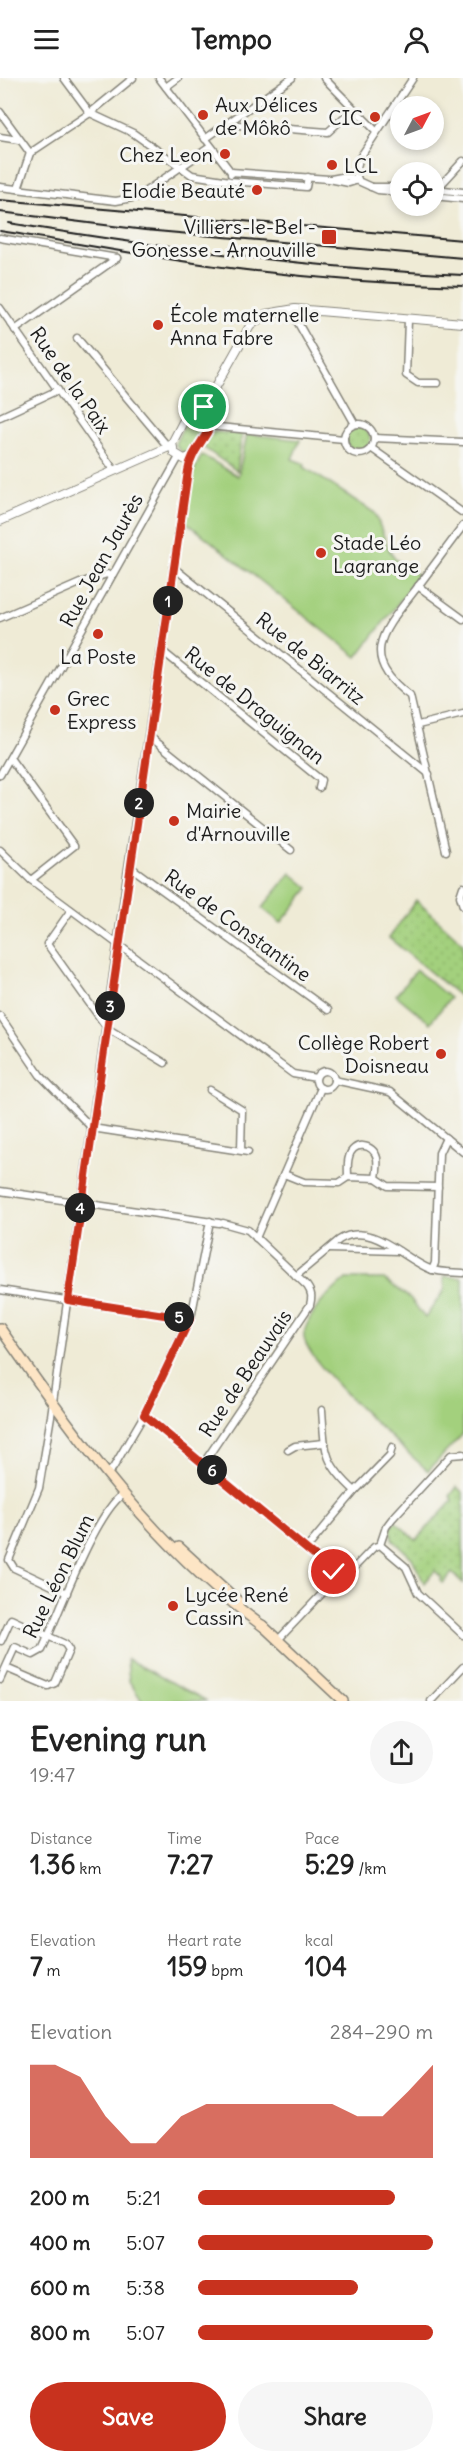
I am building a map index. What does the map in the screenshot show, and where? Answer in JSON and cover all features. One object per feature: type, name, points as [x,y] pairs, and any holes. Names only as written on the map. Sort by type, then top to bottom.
[{"type":"main road","points":[[0,1328],[53,1404],[123,1494],[145,1518],[344,1701]]},
{"type":"street","points":[[64,78],[90,113],[133,133],[192,175],[230,181],[306,187],[308,177]]},
{"type":"street","points":[[18,189],[30,153],[90,113],[133,78]]},
{"type":"street","points":[[159,78],[231,172],[331,179],[349,183],[358,180],[378,190],[390,191]]},
{"type":"street","points":[[166,87],[178,78]]},
{"type":"street","points":[[205,139],[292,78]]},
{"type":"street","points":[[324,78],[376,131]]},
{"type":"street","points":[[358,180],[356,172],[359,159],[413,78]]},
{"type":"street","points":[[226,124],[328,132],[353,109]]},
{"type":"street","points":[[0,112],[30,153]]},
{"type":"street","points":[[0,137],[19,140]]},
{"type":"street","points":[[0,187],[102,200],[129,199],[137,197],[210,147]]},
{"type":"street","points":[[444,184],[463,161]]},
{"type":"street","points":[[230,181],[231,172]]},
{"type":"street","points":[[371,187],[390,187]]},
{"type":"street","points":[[444,193],[463,192]]},
{"type":"street","points":[[444,195],[463,199]]},
{"type":"street","points":[[0,238],[117,258],[15,330]]},
{"type":"street","points":[[295,309],[298,323],[355,424]]},
{"type":"street","points":[[200,415],[250,326],[267,314],[295,309],[407,324],[463,323]]},
{"type":"street","name":"Rue de la Paix","points":[[0,310],[114,471]]},
{"type":"street","points":[[407,324],[406,375],[418,383],[438,383]]},
{"type":"street","points":[[77,338],[179,457],[190,459]]},
{"type":"street","points":[[0,417],[58,390]]},
{"type":"street","points":[[170,447],[172,438],[185,418],[190,414],[200,415]]},
{"type":"street","points":[[67,1593],[14,1568],[9,1560],[39,1488],[190,459],[208,431],[200,415]]},
{"type":"street","points":[[355,424],[368,426],[374,438],[371,448],[364,453],[354,453],[347,448],[344,439],[347,430],[355,424]]},
{"type":"street","points":[[207,426],[344,439]]},
{"type":"street","points":[[374,438],[463,442]]},
{"type":"street","points":[[0,521],[170,447]]},
{"type":"street","points":[[371,448],[463,513]]},
{"type":"street","name":"Rue Jean Jaurès","points":[[0,775],[179,457]]},
{"type":"street","points":[[446,850],[410,696],[395,684],[384,669],[380,654],[385,629],[463,526]]},
{"type":"street","name":"Rue de Biarritz","points":[[173,567],[429,774]]},
{"type":"street","points":[[0,618],[80,583],[107,574],[110,576]]},
{"type":"street","points":[[418,586],[463,618]]},
{"type":"street","name":"Rue de Draguignan","points":[[161,650],[321,780],[319,788]]},
{"type":"street","points":[[418,725],[463,714]]},
{"type":"street","points":[[149,736],[291,850]]},
{"type":"street","points":[[10,758],[74,846],[31,880]]},
{"type":"street","points":[[0,850],[31,880],[290,1072],[316,1078]]},
{"type":"street","name":"Rue de Constantine","points":[[129,866],[328,1010]]},
{"type":"street","points":[[463,887],[460,896],[463,906]]},
{"type":"street","points":[[71,910],[47,944],[107,1028],[165,1062]]},
{"type":"street","points":[[0,1017],[40,1075],[92,1128],[244,1151],[243,1110],[210,1090]]},
{"type":"street","points":[[321,1071],[327,1071],[332,1074],[334,1080],[329,1088],[321,1088],[316,1078],[321,1071]]},
{"type":"street","points":[[334,1080],[390,1092],[463,1152]]},
{"type":"street","points":[[256,1238],[321,1088]]},
{"type":"street","points":[[432,1270],[435,1263],[440,1153],[446,1138]]},
{"type":"street","points":[[348,1177],[349,1156],[356,1148],[364,1145],[376,1155],[376,1178]]},
{"type":"street","points":[[284,1174],[304,1182],[339,1183],[348,1177],[376,1178],[388,1186],[438,1187]]},
{"type":"street","points":[[0,1191],[244,1227],[296,1276],[345,1236],[353,1235],[374,1237],[432,1270],[463,1272]]},
{"type":"street","points":[[107,1474],[113,1468],[144,1415],[190,1319],[210,1221]]},
{"type":"street","points":[[328,1249],[399,1251]]},
{"type":"street","name":"Rue de Beauvais","points":[[203,1464],[310,1305],[311,1293],[296,1276]]},
{"type":"street","points":[[0,1290],[190,1319]]},
{"type":"street","points":[[322,1410],[324,1443],[333,1469],[355,1491]]},
{"type":"street","points":[[144,1415],[339,1577]]},
{"type":"street","points":[[288,1450],[295,1446],[324,1443]]},
{"type":"street","points":[[306,1549],[355,1491],[390,1455],[392,1447]]},
{"type":"street","points":[[380,1545],[388,1523],[451,1455],[462,1453]]},
{"type":"street","name":"Rue Léon Blum","points":[[0,1680],[15,1647],[37,1655],[42,1650],[98,1527],[115,1500],[123,1494]]},
{"type":"street","points":[[278,1640],[339,1577],[349,1573],[374,1547],[380,1545]]},
{"type":"street","points":[[380,1545],[406,1567],[418,1593],[463,1635]]},
{"type":"street","points":[[6,1668],[48,1686],[55,1683],[69,1650],[65,1644],[11,1619],[1,1641],[15,1647]]},
{"type":"street","points":[[431,1701],[462,1672]]},
{"type":"green space","points":[[196,418],[201,422],[204,431],[191,452],[181,452],[175,444],[186,421]]},
{"type":"green space","points":[[358,427],[366,431],[370,439],[366,447],[358,451],[350,447],[346,439],[350,431]]},
{"type":"green space","points":[[210,432],[242,433],[237,471],[203,447]]},
{"type":"green space","points":[[247,434],[300,440],[292,459],[305,464],[304,467],[375,513],[389,550],[395,559],[419,576],[357,657],[185,521],[192,474],[202,455],[238,476]]},
{"type":"green space","points":[[291,873],[309,888],[281,923],[262,908]]},
{"type":"green space","points":[[416,900],[463,943],[463,999],[389,938]]},
{"type":"green space","points":[[416,970],[450,998],[430,1023],[396,995]]},
{"type":"green space","points":[[444,1276],[463,1278],[463,1434],[428,1471],[335,1382],[306,1345],[304,1333],[315,1310],[346,1279],[384,1279],[410,1298],[425,1318],[445,1289]]},
{"type":"green space","points":[[457,1487],[463,1493],[463,1583],[452,1573],[443,1583],[440,1581],[442,1578],[435,1571],[424,1583],[412,1558],[392,1539],[391,1526],[395,1521],[416,1540],[453,1500],[450,1496]]},
{"type":"green space","points":[[127,1659],[207,1701],[142,1701],[129,1681]]},
{"type":"railway","points":[[0,200],[463,240]]},
{"type":"railway","points":[[0,212],[145,230],[463,258]]},
{"type":"railway","points":[[9,223],[235,256],[463,275]]},
{"type":"railway","points":[[0,231],[259,272],[317,278],[463,286]]},
{"type":"place","name":"Aux Délices de Môkô","points":[[203,115]]},
{"type":"place","name":"CIC","points":[[375,117]]},
{"type":"place","name":"Chez Leon","points":[[225,154]]},
{"type":"place","name":"LCL","points":[[332,165]]},
{"type":"place","name":"Elodie Beauté","points":[[257,190]]},
{"type":"place","name":"Villiers-le-Bel - Gonesse - Arnouville","points":[[329,237]]},
{"type":"place","name":"École maternelle Anna Fabre","points":[[158,325]]},
{"type":"place","name":"Stade Léo Lagrange","points":[[321,553]]},
{"type":"place","name":"La Poste","points":[[98,634]]},
{"type":"place","name":"Grec Express","points":[[55,710]]},
{"type":"place","name":"Mairie d'Arnouville","points":[[174,821]]},
{"type":"place","name":"Collège Robert Doisneau","points":[[441,1054]]},
{"type":"place","name":"Lycée René Cassin","points":[[173,1606]]},
{"type":"route","points":[[204,407],[200,415],[205,420],[208,431],[190,459],[188,471],[127,875],[68,1300],[190,1319],[144,1415],[334,1572]]}]
